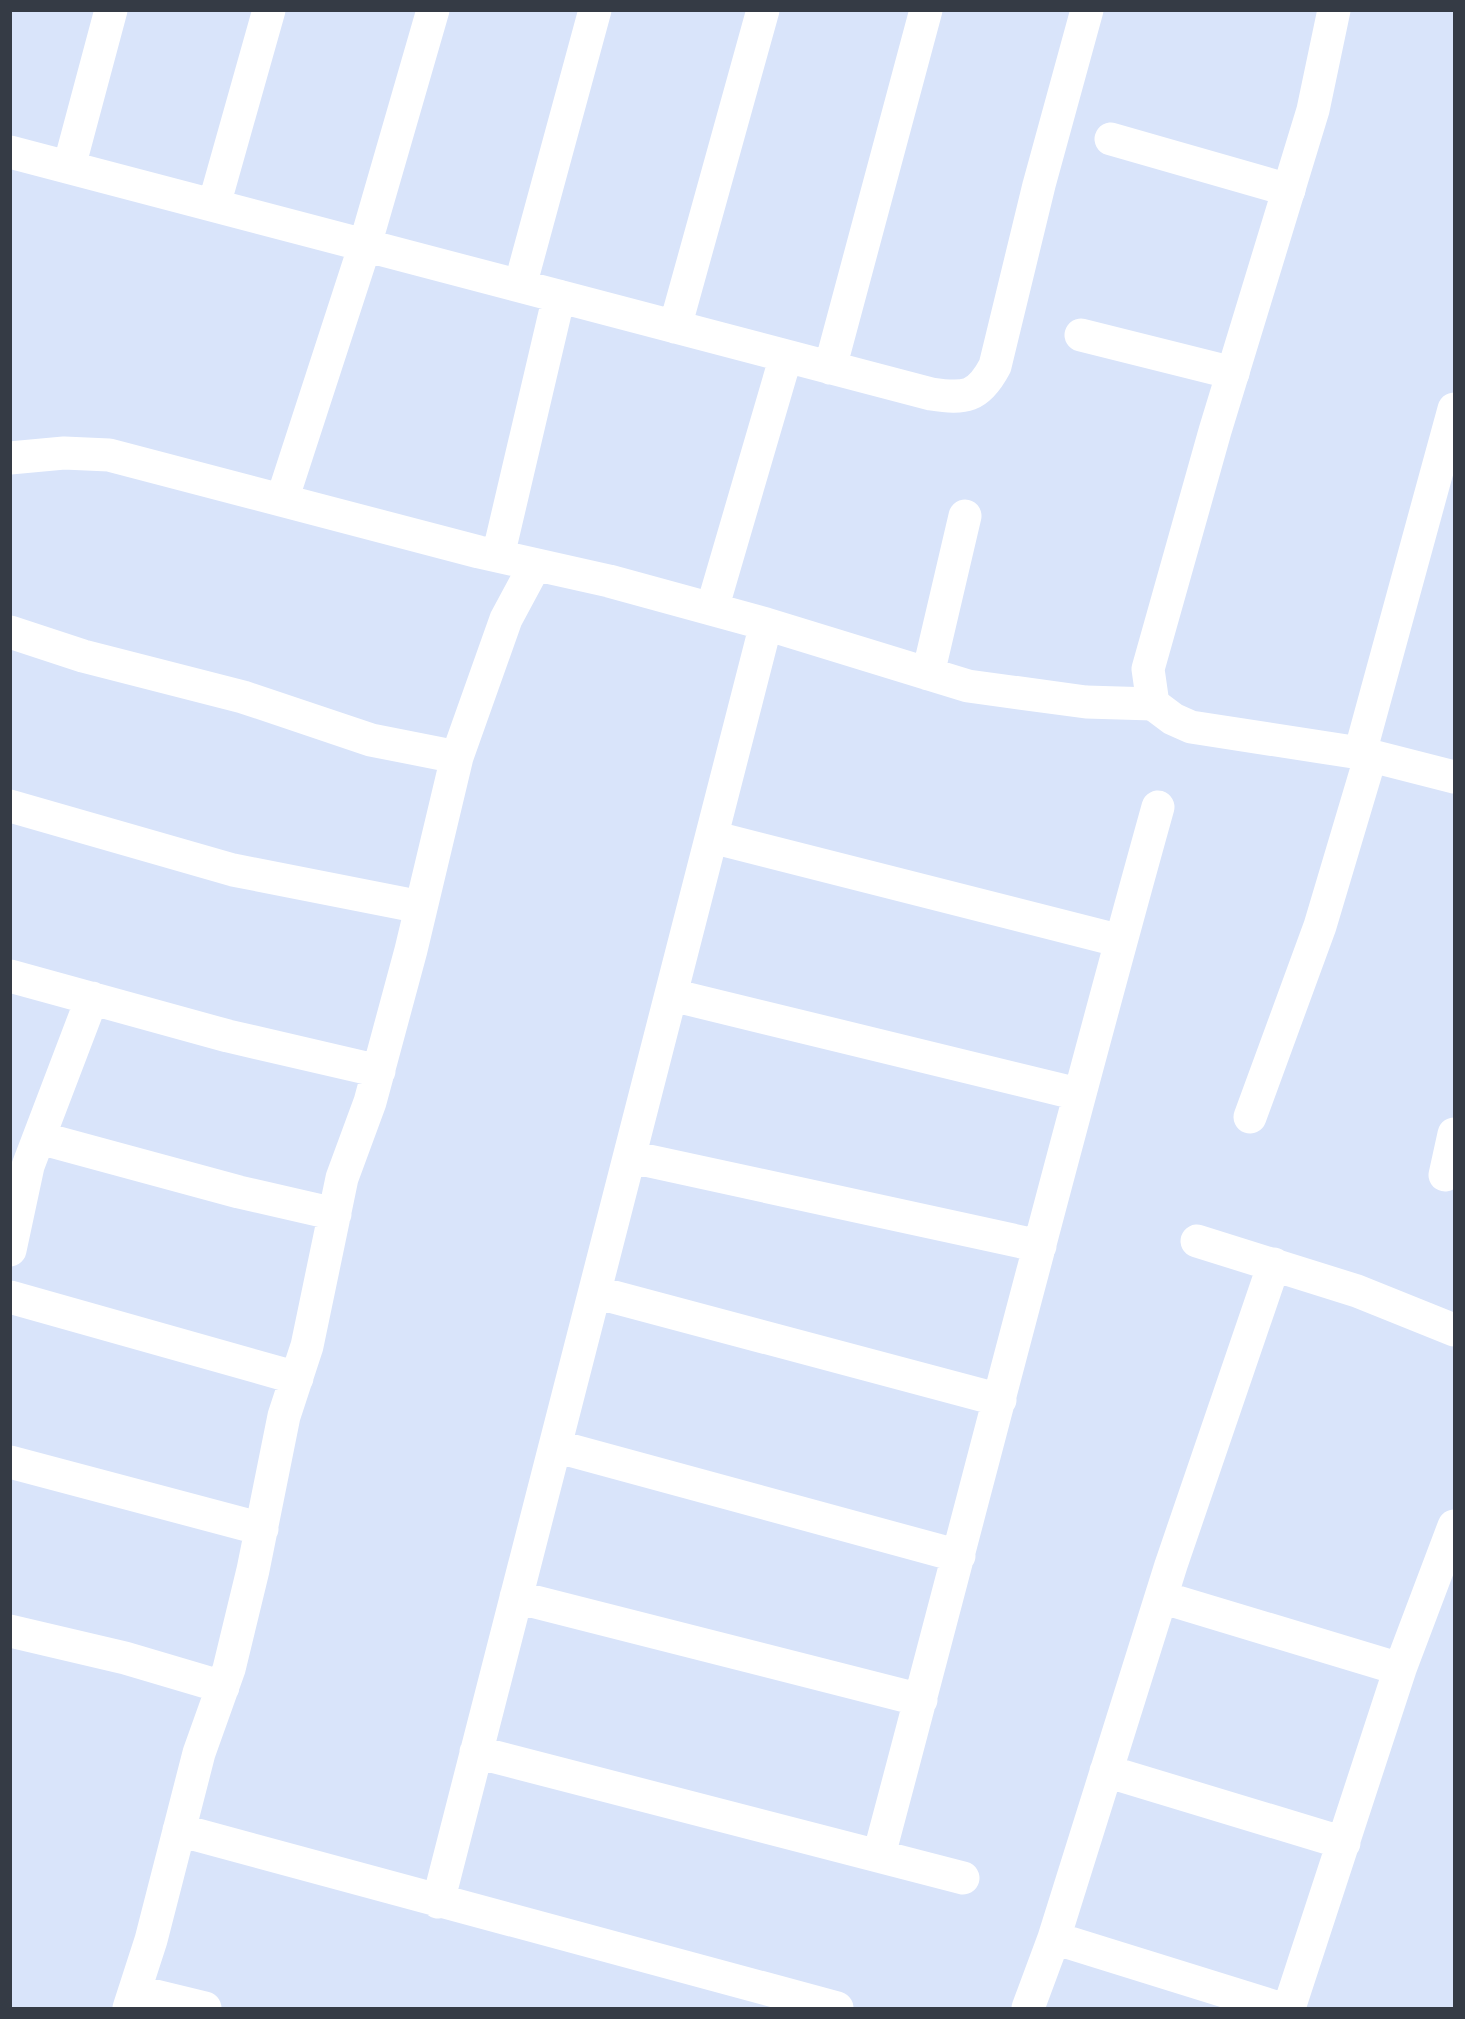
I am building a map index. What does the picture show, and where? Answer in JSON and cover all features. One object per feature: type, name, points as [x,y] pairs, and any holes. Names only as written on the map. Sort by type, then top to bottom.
[{"type":"street","points":[[69,167],[111,10]]},
{"type":"street","points":[[214,205],[269,10]]},
{"type":"street","points":[[282,500],[365,245],[433,10]]},
{"type":"street","points":[[520,286],[595,10]]},
{"type":"street","points":[[675,327],[763,10]]},
{"type":"street","points":[[830,368],[926,10]]},
{"type":"street","points":[[10,152],[830,368],[931,394],[958,398],[984,386],[995,366],[1039,185],[1087,10]]},
{"type":"street","points":[[1153,704],[1148,669],[1233,373],[1313,110],[1334,10]]},
{"type":"street","points":[[1111,139],[1289,190]]},
{"type":"street","points":[[498,556],[559,296]]},
{"type":"street","points":[[1081,335],[1233,373]]},
{"type":"street","points":[[712,609],[786,356]]},
{"type":"street","points":[[1250,1117],[1320,926],[1455,409]]},
{"type":"street","points":[[10,458],[64,453],[109,455],[712,609],[968,686],[1086,702],[1153,704],[1173,719],[1191,727],[1365,754],[1455,777]]},
{"type":"street","points":[[928,674],[965,516]]},
{"type":"street","points":[[205,2008],[132,2000],[151,1940],[199,1753],[223,1687],[262,1529],[284,1416],[297,1378],[325,1271],[342,1178],[379,1071],[457,757],[506,619],[535,564]]},
{"type":"street","points":[[438,1902],[766,624]]},
{"type":"street","points":[[10,632],[83,656],[243,697],[371,740],[457,757]]},
{"type":"street","points":[[10,806],[233,870],[421,907]]},
{"type":"street","points":[[879,1856],[1000,1400],[1078,1094],[1158,807]]},
{"type":"street","points":[[712,837],[1121,941]]},
{"type":"street","points":[[10,976],[228,1036],[379,1071]]},
{"type":"street","points":[[672,995],[1078,1094]]},
{"type":"street","points":[[10,1250],[28,1167],[92,998]]},
{"type":"street","points":[[1445,1175],[1455,1134]]},
{"type":"street","points":[[40,1138],[239,1192],[335,1214]]},
{"type":"street","points":[[631,1157],[1040,1246]]},
{"type":"street","points":[[1197,1241],[1357,1291],[1455,1330]]},
{"type":"street","points":[[1028,2008],[1054,1938],[1161,1598],[1274,1264]]},
{"type":"street","points":[[595,1292],[1000,1400]]},
{"type":"street","points":[[10,1297],[297,1378]]},
{"type":"street","points":[[555,1446],[959,1556]]},
{"type":"street","points":[[10,1462],[262,1529]]},
{"type":"street","points":[[1289,2008],[1401,1668],[1444,1581],[1455,1526]]},
{"type":"street","points":[[516,1598],[921,1700]]},
{"type":"street","points":[[1161,1598],[1401,1668]]},
{"type":"street","points":[[10,1631],[125,1658],[223,1687]]},
{"type":"street","points":[[476,1752],[963,1878]]},
{"type":"street","points":[[1106,1771],[1344,1843]]},
{"type":"street","points":[[179,1830],[438,1902],[837,2008]]},
{"type":"street","points":[[1054,1938],[1279,2008]]}]
